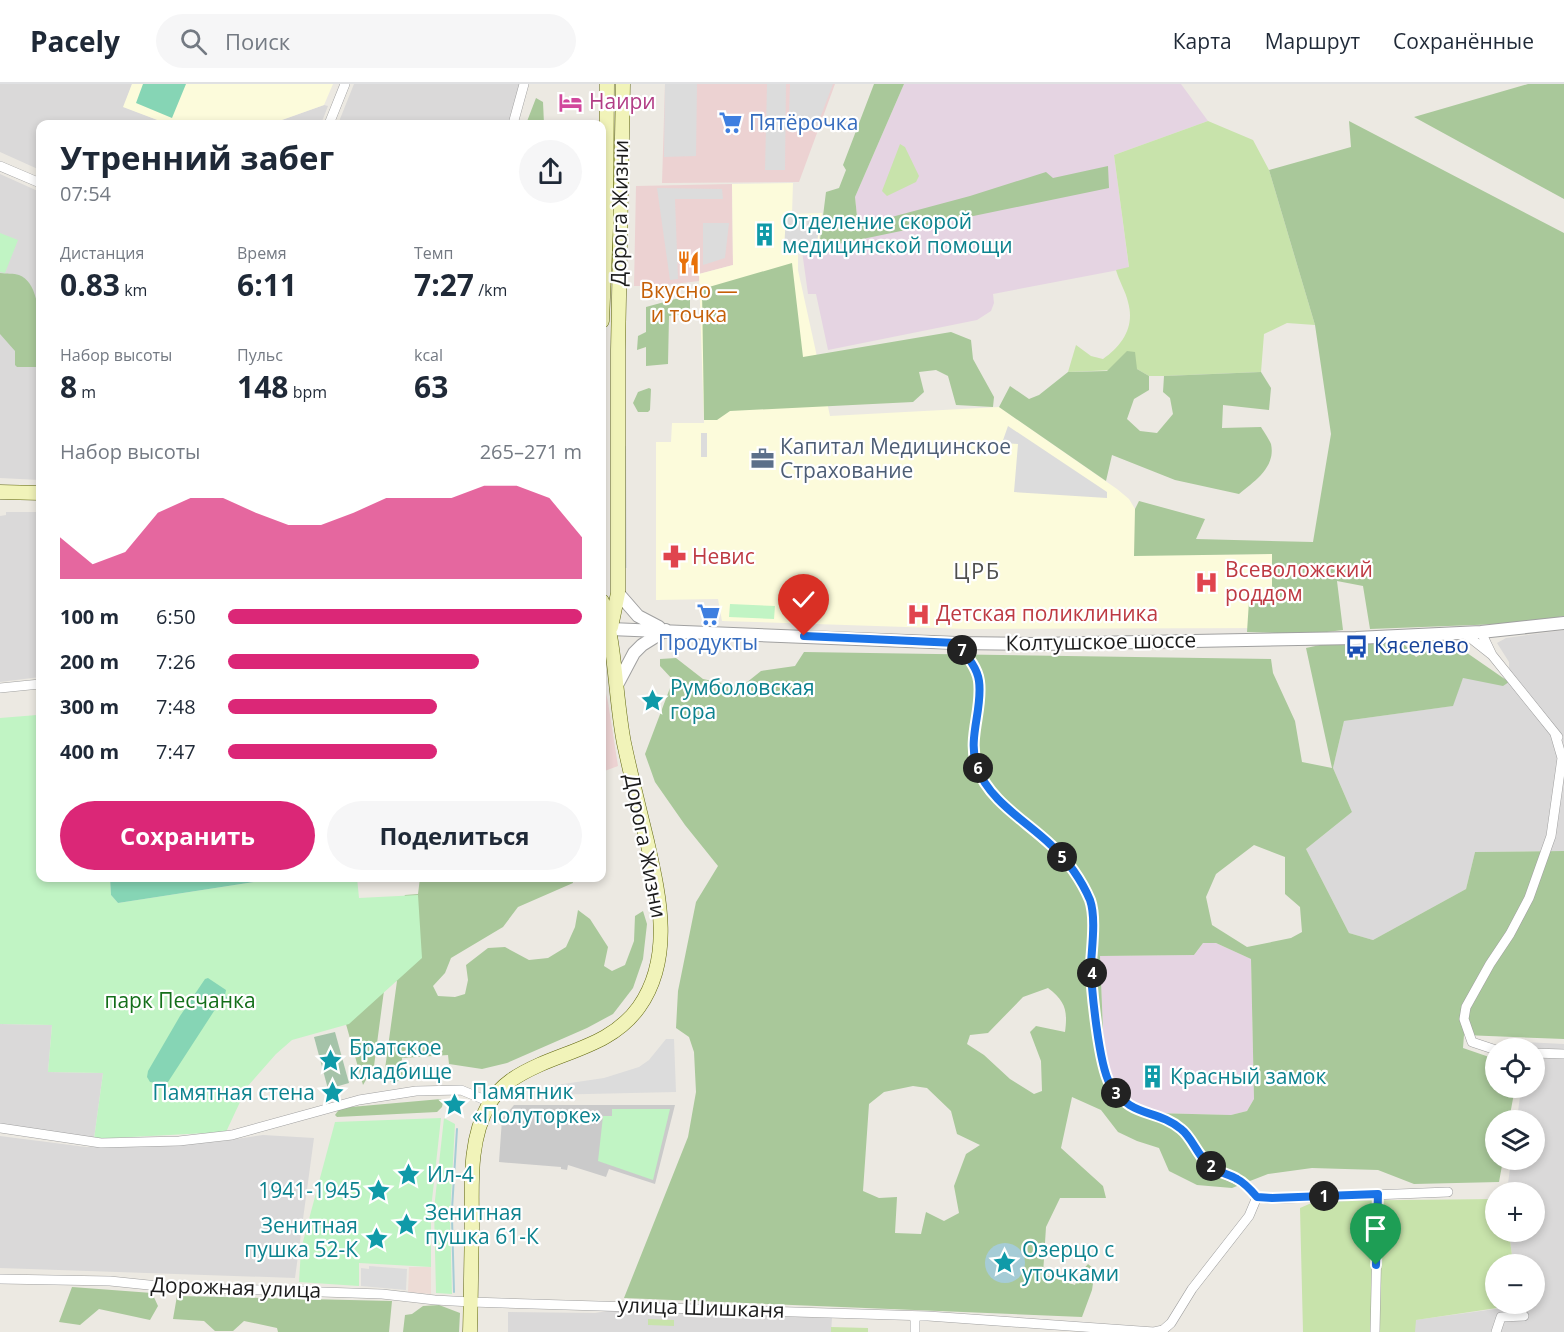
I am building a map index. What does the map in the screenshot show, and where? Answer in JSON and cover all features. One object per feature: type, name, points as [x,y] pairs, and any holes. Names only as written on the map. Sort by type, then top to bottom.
[{"type":"main road","name":"Дорога Жизни","points":[[606,228],[607,84]]},
{"type":"main road","name":"Дорога Жизни","points":[[471,1332],[473,1156],[476,1138],[490,1102],[499,1091],[519,1075],[595,1044],[613,1034],[627,1022],[640,1006],[656,968],[661,948],[662,924],[659,894],[624,743],[606,628],[618,593],[622,84]]},
{"type":"main road","points":[[0,492],[36,493]]},
{"type":"main road","points":[[606,656],[614,668]]},
{"type":"street","points":[[331,120],[345,84]]},
{"type":"street","points":[[514,120],[524,84]]},
{"type":"street","points":[[0,166],[36,181]]},
{"type":"street","points":[[618,593],[638,616],[666,630]]},
{"type":"street","name":"Колтушское шоссе","points":[[606,628],[956,643],[1035,644],[1356,638],[1481,632],[1564,623]]},
{"type":"street","points":[[616,687],[634,653],[642,645],[666,630]]},
{"type":"street","points":[[1481,632],[1492,655],[1564,743]]},
{"type":"street","points":[[1464,633],[1492,655]]},
{"type":"street","points":[[956,643],[972,662],[979,680],[973,747],[977,766],[988,787],[1003,804],[1053,846],[1072,870],[1090,902],[1092,983],[1102,1063],[1108,1082],[1117,1095],[1127,1105],[1170,1122],[1182,1130],[1192,1146],[1213,1168],[1237,1179],[1249,1187],[1257,1197],[1448,1192]]},
{"type":"street","points":[[0,688],[36,684]]},
{"type":"street","points":[[1485,1046],[1472,1042],[1464,1019],[1466,1008],[1524,907],[1551,836],[1562,758],[1555,734]]},
{"type":"street","points":[[1545,1053],[1564,1054]]},
{"type":"street","points":[[0,1128],[101,1143],[179,1141],[232,1136],[359,1100],[416,1091],[461,1090],[490,1102]]},
{"type":"street","points":[[1375,1332],[1378,1194]]},
{"type":"street","name":"улица Шишканя","points":[[471,1302],[915,1316],[1039,1327],[1154,1332],[1163,1330],[1171,1323],[1192,1289],[1249,1216],[1257,1197]]},
{"type":"street","name":"Дорожная улица","points":[[0,1279],[110,1281],[168,1287],[382,1294],[471,1302]]},
{"type":"street","points":[[915,1316],[915,1332]]},
{"type":"street","points":[[1496,1332],[1501,1317],[1524,1316]]},
{"type":"shaded area","points":[[0,84],[132,84],[124,107],[158,120],[36,120],[36,168],[0,152]]},
{"type":"shaded area","points":[[132,84],[333,84],[324,105],[282,120],[157,120],[123,107]]},
{"type":"shaded area","points":[[354,84],[521,84],[510,120],[340,120]]},
{"type":"shaded area","points":[[665,84],[835,84],[799,182],[662,183]]},
{"type":"shaded area","points":[[665,84],[697,84],[696,156],[664,157]]},
{"type":"shaded area","points":[[767,84],[786,84],[785,170],[765,170]]},
{"type":"shaded area","points":[[790,84],[833,84],[815,131],[794,130],[789,114]]},
{"type":"shaded area","points":[[904,84],[1181,84],[1208,121],[1114,155],[1129,268],[993,294],[994,303],[991,311],[977,320],[828,350],[816,294],[808,294],[802,251],[820,248],[858,226],[855,197]]},
{"type":"shaded area","points":[[324,105],[328,106],[323,120],[282,120]]},
{"type":"shaded area","points":[[0,174],[36,190],[36,480],[0,478]]},
{"type":"shaded area","points":[[793,183],[792,214],[822,213],[818,247],[798,251],[798,270],[830,416],[999,407],[1129,499],[1135,509],[1135,555],[1272,554],[1272,628],[967,629],[722,621],[718,599],[656,600],[656,442],[671,442],[672,423],[704,423],[699,274],[733,265],[732,184]]},
{"type":"shaded area","points":[[732,184],[733,265],[699,274],[699,281],[634,286],[636,186]]},
{"type":"shaded area","points":[[657,188],[722,189],[723,199],[675,199],[678,279],[670,280]]},
{"type":"shaded area","points":[[820,215],[817,246],[784,250],[786,216]]},
{"type":"shaded area","points":[[703,223],[729,223],[725,258],[703,265]]},
{"type":"shaded area","points":[[1008,426],[1107,492],[1107,498],[1014,492],[1018,444],[1002,443]]},
{"type":"shaded area","points":[[701,433],[707,433],[707,457],[701,457]]},
{"type":"shaded area","points":[[626,446],[627,568],[623,568],[623,447]]},
{"type":"shaded area","points":[[6,512],[36,512],[36,678],[0,682],[0,516],[6,515]]},
{"type":"shaded area","points":[[1564,630],[1564,851],[1475,852],[1466,889],[1373,940],[1349,933],[1306,849],[1352,812],[1333,768],[1344,721],[1452,706],[1463,678],[1509,682],[1509,662],[1497,643],[1506,638]]},
{"type":"shaded area","points":[[606,693],[608,702],[618,766],[606,770]]},
{"type":"shaded area","points":[[1203,943],[1216,943],[1251,959],[1254,1099],[1247,1111],[1231,1115],[1153,1113],[1130,1103],[1112,1077],[1104,1055],[1100,956],[1194,955]]},
{"type":"shaded area","points":[[0,1024],[52,1025],[48,1072],[103,1073],[94,1139],[0,1125]]},
{"type":"shaded area","name":"Братское кладбище","points":[[335,1032],[349,1083],[328,1089],[314,1037]]},
{"type":"shaded area","points":[[666,1039],[674,1039],[676,1092],[543,1095],[543,1087],[604,1078],[639,1067],[649,1060]]},
{"type":"shaded area","points":[[1545,1043],[1564,1044],[1564,1332],[1415,1332],[1415,1320],[1485,1310],[1485,1314],[1545,1314],[1545,1254],[1512,1254],[1510,1242],[1545,1242],[1545,1182],[1508,1182],[1510,1170],[1545,1170],[1545,1110],[1518,1110],[1520,1098],[1545,1098]]},
{"type":"shaded area","points":[[514,1105],[675,1105],[655,1184],[609,1169],[606,1177],[568,1165],[567,1170],[561,1167],[499,1162],[502,1119]]},
{"type":"shaded area","points":[[263,1135],[314,1138],[295,1278],[0,1268],[0,1136],[86,1147],[138,1147],[223,1141]]},
{"type":"shaded area","points":[[369,1266],[407,1269],[406,1290],[361,1286],[361,1268],[369,1269]]},
{"type":"shaded area","points":[[409,1267],[431,1267],[431,1294],[408,1292]]},
{"type":"shaded area","points":[[613,1310],[832,1318],[831,1332],[508,1332],[508,1312],[595,1313]]},
{"type":"green space","points":[[143,84],[186,84],[172,118],[136,103]]},
{"type":"green space","points":[[874,84],[904,84],[855,197],[858,226],[970,196],[1046,172],[1053,178],[1108,166],[1109,188],[819,248],[826,192],[839,188],[846,170],[843,165]]},
{"type":"green space","points":[[1528,84],[1564,84],[1564,199],[1414,117]]},
{"type":"green space","points":[[536,98],[543,102],[544,120],[528,120]]},
{"type":"green space","points":[[1208,121],[1253,140],[1269,170],[1315,325],[1287,323],[1264,334],[1261,372],[1149,376],[1137,369],[1068,372],[1076,345],[1091,356],[1103,359],[1122,341],[1130,319],[1126,294],[1116,270],[1129,267],[1114,155]]},
{"type":"green space","points":[[1349,121],[1564,233],[1564,616],[1526,623],[1370,629],[1363,586],[1337,581],[1343,630],[1311,634],[1247,632],[1249,601],[1272,592],[1272,554],[1134,556],[1135,509],[1139,501],[1205,519],[1196,539],[1313,542],[1331,434],[1315,325],[1269,170],[1351,147]]},
{"type":"green space","points":[[900,144],[905,147],[919,176],[916,182],[887,196],[882,191]]},
{"type":"green space","points":[[0,233],[18,240],[5,273],[0,272]]},
{"type":"green space","points":[[792,263],[803,357],[951,332],[971,340],[973,359],[994,397],[993,407],[956,405],[948,376],[936,370],[919,372],[924,392],[913,402],[730,411],[717,420],[704,420],[702,289]]},
{"type":"green space","points":[[0,273],[19,275],[27,281],[36,299],[36,367],[17,367],[15,351],[0,334]]},
{"type":"green space","points":[[690,295],[690,314],[669,316],[668,364],[646,366],[646,347],[637,350],[638,336],[646,332],[646,307]]},
{"type":"green space","points":[[1127,351],[1135,352],[1137,369],[1149,376],[1149,390],[1134,399],[1127,419],[1140,431],[1157,433],[1173,414],[1170,398],[1163,392],[1164,376],[1261,372],[1271,388],[1269,410],[1223,405],[1222,428],[1261,427],[1271,444],[1272,452],[1263,473],[1239,494],[1175,480],[1112,455],[1106,481],[999,407],[1010,386],[1029,399],[1039,395],[1068,372],[1107,371]]},
{"type":"green space","points":[[651,389],[650,410],[638,412],[633,403],[638,392]]},
{"type":"green space","points":[[730,604],[775,606],[774,619],[729,617]]},
{"type":"green space","points":[[1403,643],[1416,657],[1434,647],[1457,646],[1509,682],[1503,686],[1463,678],[1453,706],[1344,721],[1333,768],[1352,812],[1306,849],[1349,933],[1373,940],[1466,889],[1475,852],[1564,851],[1564,1039],[1464,1035],[1463,1048],[1485,1056],[1485,1098],[1513,1098],[1511,1110],[1485,1110],[1485,1170],[1501,1170],[1499,1182],[1414,1184],[1378,1170],[1312,1168],[1268,1174],[1232,1188],[1197,1185],[1169,1171],[1159,1148],[1118,1132],[1101,1110],[1072,1097],[1061,1148],[1103,1186],[1106,1198],[1060,1198],[1046,1227],[1043,1274],[1075,1285],[1079,1274],[1088,1264],[1095,1270],[1092,1290],[1082,1317],[624,1298],[688,1137],[696,1092],[694,1052],[689,1037],[676,1028],[678,991],[696,902],[718,866],[685,825],[655,782],[645,754],[673,680],[660,666],[660,659],[676,658],[703,679],[741,687],[761,671],[795,666],[804,652],[1271,659],[1273,673],[1295,721],[1302,762],[1332,768],[1306,648],[1320,645]],"holes":[[[1254,845],[1285,857],[1285,894],[1300,907],[1302,932],[1291,938],[1247,947],[1212,925],[1206,897],[1216,874]],[[1203,943],[1216,943],[1251,959],[1254,1099],[1247,1111],[1231,1115],[1153,1113],[1130,1103],[1112,1077],[1104,1055],[1100,956],[1194,955]],[[1048,988],[1058,997],[1064,1007],[1065,1032],[1036,1026],[1030,1032],[1041,1061],[1042,1091],[1034,1094],[1010,1079],[984,1055],[967,1044],[970,1035],[988,1033],[1023,997]],[[913,1086],[927,1088],[951,1111],[957,1134],[980,1145],[966,1154],[954,1186],[959,1213],[944,1221],[926,1212],[921,1234],[895,1233],[897,1197],[879,1198],[863,1191],[869,1104],[884,1092]]]},
{"type":"green space","name":"парк Песчанка","points":[[36,715],[36,882],[110,882],[111,895],[118,903],[254,882],[357,882],[359,898],[418,895],[422,958],[349,1024],[292,1040],[276,1054],[247,1087],[226,1132],[94,1139],[103,1073],[48,1072],[52,1025],[0,1024],[0,718]]},
{"type":"green space","points":[[110,882],[254,882],[118,903],[111,895]]},
{"type":"green space","points":[[420,882],[573,883],[518,907],[503,927],[451,958],[445,973],[433,986],[438,996],[455,997],[465,994],[468,980],[466,965],[488,948],[505,947],[529,960],[548,958],[566,947],[575,927],[578,910],[590,919],[608,947],[604,966],[612,971],[625,965],[634,941],[635,916],[643,911],[647,924],[643,959],[633,988],[613,1014],[507,1063],[482,1069],[449,1064],[448,1055],[402,1058],[403,1079],[394,1083],[387,1080],[385,1069],[397,981],[385,983],[374,1066],[363,1085],[344,1017],[405,895],[418,894]]},
{"type":"green space","points":[[208,978],[226,990],[225,995],[231,1002],[216,1008],[168,1082],[160,1084],[150,1082],[147,1077],[148,1071],[180,1016],[205,979]]},
{"type":"green space","points":[[441,1099],[442,1107],[437,1112],[337,1117],[335,1115],[340,1108]]},
{"type":"green space","points":[[612,1109],[670,1109],[653,1180],[598,1161],[603,1116],[612,1116]]},
{"type":"green space","points":[[441,1118],[431,1209],[431,1267],[359,1263],[359,1286],[299,1282],[301,1249],[335,1122]]},
{"type":"green space","points":[[444,1118],[455,1124],[450,1216],[452,1294],[436,1293],[434,1209]]},
{"type":"green space","points":[[1485,1199],[1485,1242],[1510,1242],[1512,1254],[1485,1254],[1485,1310],[1416,1320],[1415,1332],[1303,1332],[1300,1208],[1316,1201]]},
{"type":"green space","points":[[72,1287],[152,1293],[158,1306],[150,1320],[99,1309],[80,1325],[59,1322]]},
{"type":"green space","points":[[177,1296],[392,1301],[389,1332],[278,1332],[277,1328],[244,1321],[233,1331],[215,1331],[204,1321],[173,1319]]},
{"type":"green space","points":[[439,1305],[460,1313],[459,1332],[403,1332],[405,1315],[412,1314],[423,1306]]},
{"type":"green space","points":[[648,1319],[674,1320],[674,1326],[648,1325]]},
{"type":"green space","points":[[831,1327],[868,1328],[868,1332],[831,1332]]},
{"type":"water","points":[[1005,1243],[1013,1244],[1019,1249],[1024,1255],[1024,1271],[1019,1277],[1013,1282],[1005,1283],[997,1282],[991,1277],[986,1271],[985,1263],[986,1255],[991,1249],[997,1244]]},
{"type":"waterway","points":[[452,1209],[457,1129]]},
{"type":"waterway","points":[[452,1218],[454,1292]]},
{"type":"place","name":"Наири","points":[[571,102]]},
{"type":"place","name":"Пятёрочка","points":[[731,123]]},
{"type":"place","name":"Отделение скорой медицинской помощи","points":[[764,234]]},
{"type":"place","name":"Вкусно — и точка","points":[[689,263]]},
{"type":"place","name":"Капитал Медицинское Страхование","points":[[762,459]]},
{"type":"place","name":"Невис","points":[[674,557]]},
{"type":"place","name":"Всеволожский роддом","points":[[1207,582]]},
{"type":"place","name":"Детская поликлиника","points":[[918,614]]},
{"type":"place","name":"Продукты","points":[[708,615]]},
{"type":"place","name":"Кяселево","points":[[1356,646]]},
{"type":"place","name":"Румболовская гора","points":[[652,700]]},
{"type":"place","name":"Братское кладбище","points":[[331,1060]]},
{"type":"place","name":"Красный замок","points":[[1152,1077]]},
{"type":"place","name":"Памятная стена","points":[[333,1093]]},
{"type":"place","name":"Памятник «Полуторке»","points":[[454,1104]]},
{"type":"place","name":"Ил-4","points":[[409,1175]]},
{"type":"place","name":"1941-1945","points":[[379,1191]]},
{"type":"place","name":"Зенитная пушка 61-К","points":[[407,1225]]},
{"type":"place","name":"Зенитная пушка 52-К","points":[[376,1238]]},
{"type":"place","name":"Озерцо с уточками","points":[[1004,1262]]},
{"type":"district","name":"ЦРБ","points":[[977,571]]},
{"type":"route","points":[[804,636],[956,643],[972,662],[979,680],[973,747],[977,766],[988,787],[1003,804],[1053,846],[1072,870],[1090,902],[1093,938],[1092,983],[1102,1063],[1108,1082],[1127,1105],[1170,1122],[1182,1130],[1192,1146],[1213,1168],[1237,1179],[1249,1187],[1257,1197],[1378,1194],[1376,1265]]}]
